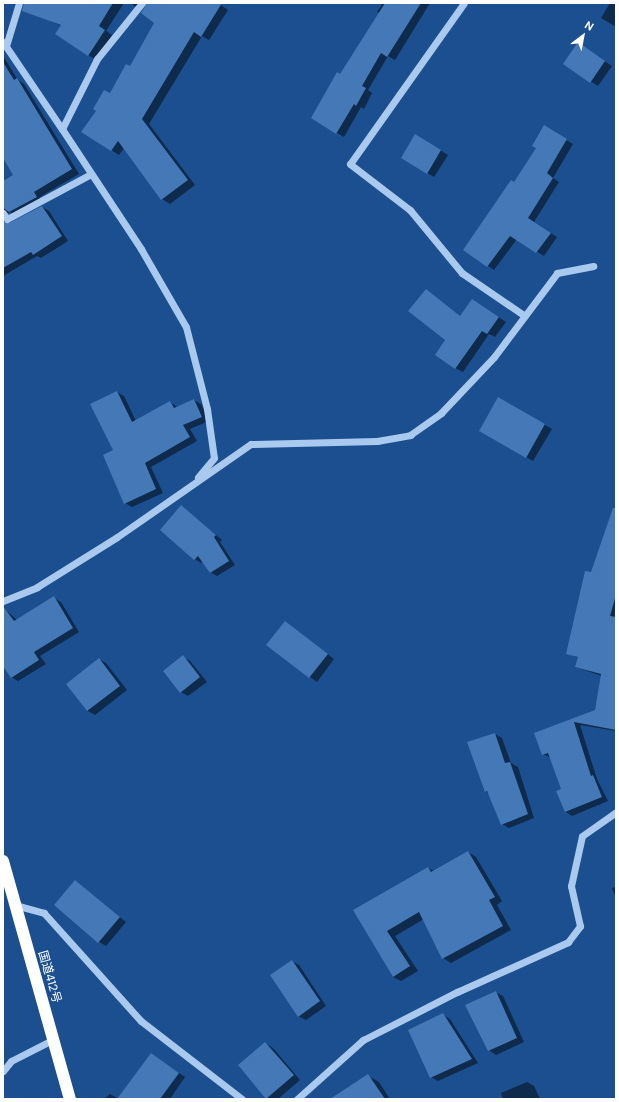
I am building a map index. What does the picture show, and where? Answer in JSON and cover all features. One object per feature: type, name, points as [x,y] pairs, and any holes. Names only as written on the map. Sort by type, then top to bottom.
[{"type":"highway","name":"国道412号","points":[[3,861],[52,1040],[70,1099]]},
{"type":"street","points":[[19,3],[4,44],[141,249],[186,327],[207,409],[214,458],[193,484]]},
{"type":"street","points":[[62,129],[97,59],[142,3]]},
{"type":"street","points":[[464,3],[350,164],[410,210],[462,273],[525,316]]},
{"type":"street","points":[[3,213],[7,219],[91,174]]},
{"type":"street","points":[[3,601],[37,587],[117,537],[251,444],[377,441],[410,435],[441,413],[494,357],[557,273],[593,266]]},
{"type":"street","points":[[297,1099],[363,1040],[457,992],[568,942],[580,926],[571,886],[582,836],[616,812]]},
{"type":"street","points":[[14,905],[44,913],[141,1021],[242,1099]]},
{"type":"street","points":[[3,1071],[11,1061],[52,1040]]},
{"type":"building","points":[[24,3],[113,3],[99,26],[105,30],[88,56],[55,34],[61,25],[22,11]]},
{"type":"building","points":[[147,3],[222,3],[201,37],[194,32],[142,119],[188,180],[161,200],[118,141],[111,151],[81,132],[96,111],[93,109],[104,90],[110,93],[126,64],[130,66],[154,23],[141,13]]},
{"type":"building","points":[[385,3],[421,3],[387,57],[381,53],[362,86],[366,88],[356,106],[354,104],[336,134],[311,118],[337,72],[340,74]]},
{"type":"building","points":[[578,42],[605,61],[590,83],[563,64]]},
{"type":"building","points":[[3,62],[14,80],[17,78],[72,169],[34,192],[37,197],[9,212],[3,208],[3,181],[13,175],[3,158]]},
{"type":"building","points":[[544,125],[567,139],[547,173],[553,178],[528,218],[551,233],[536,253],[510,236],[487,267],[463,250],[511,180],[514,182],[536,148],[532,146]]},
{"type":"building","points":[[415,134],[441,150],[427,174],[401,158]]},
{"type":"building","points":[[42,206],[62,236],[33,255],[31,252],[3,268],[3,222],[9,223]]},
{"type":"building","points":[[426,289],[460,316],[472,299],[499,317],[487,334],[482,331],[455,369],[435,355],[445,340],[408,311]]},
{"type":"building","points":[[117,391],[132,422],[170,401],[174,408],[194,399],[202,417],[183,425],[190,437],[145,463],[156,489],[124,504],[103,455],[113,450],[90,404]]},
{"type":"building","points":[[498,397],[545,424],[526,458],[479,431]]},
{"type":"building","points":[[181,505],[216,535],[214,537],[229,561],[210,573],[198,556],[194,560],[160,530]]},
{"type":"building","points":[[613,508],[616,508],[616,595],[610,616],[616,617],[616,730],[574,722],[591,776],[593,775],[602,797],[565,812],[556,791],[561,789],[548,753],[542,755],[534,733],[595,710],[601,674],[575,667],[578,657],[566,654],[585,571],[591,572]]},
{"type":"building","points":[[54,596],[73,628],[34,652],[39,660],[11,678],[3,666],[3,606],[14,621]]},
{"type":"building","points":[[285,621],[328,654],[309,678],[266,645]]},
{"type":"building","points":[[183,655],[200,677],[180,693],[163,671]]},
{"type":"building","points":[[99,658],[120,686],[87,711],[66,684]]},
{"type":"building","points":[[495,733],[505,763],[510,762],[528,814],[501,825],[487,791],[485,792],[467,742]]},
{"type":"building","points":[[468,851],[495,897],[489,900],[503,926],[442,959],[419,912],[387,931],[410,966],[393,977],[353,910],[428,867],[431,872]]},
{"type":"building","points":[[75,880],[120,917],[98,943],[54,905]]},
{"type":"building","points":[[292,960],[320,1001],[298,1017],[270,975]]},
{"type":"building","points":[[496,991],[517,1038],[488,1051],[465,1005]]},
{"type":"building","points":[[443,1013],[472,1059],[430,1078],[408,1030]]},
{"type":"building","points":[[265,1042],[294,1075],[266,1099],[238,1065]]},
{"type":"building","points":[[151,1053],[179,1073],[160,1099],[117,1099]]},
{"type":"building","points":[[368,1074],[385,1099],[330,1099]]}]
